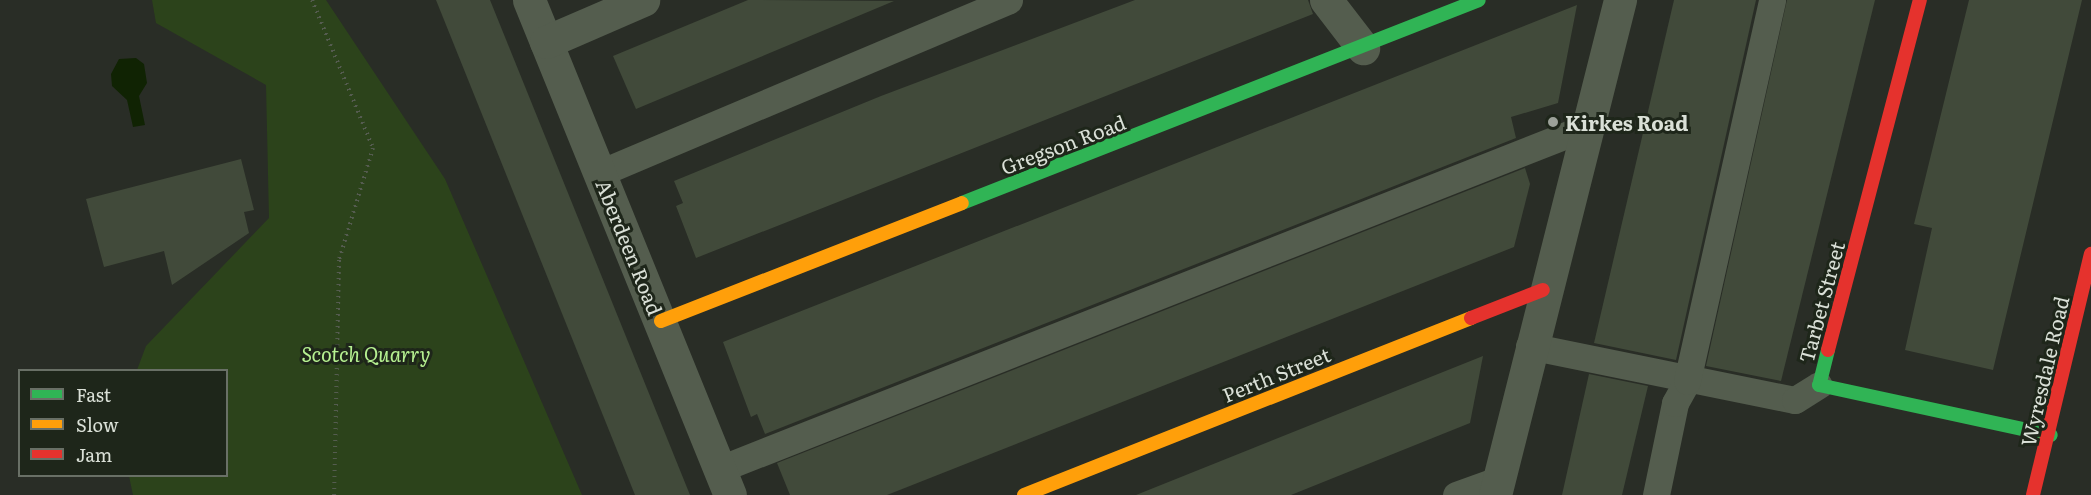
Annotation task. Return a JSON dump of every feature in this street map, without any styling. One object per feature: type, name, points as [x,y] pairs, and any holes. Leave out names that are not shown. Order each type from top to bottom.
[{"type":"street","name":"Aberdeen Road","points":[[529,0],[725,482]]},
{"type":"street","points":[[546,42],[643,0]]},
{"type":"street","points":[[1326,0],[1363,48]]},
{"type":"street","name":"Gregson Road","points":[[661,321],[1363,48],[1479,0]]},
{"type":"street","points":[[1496,487],[1543,290],[1589,126],[1620,0]]},
{"type":"street","name":"Tarbet Street","points":[[1920,0],[1820,385],[2051,435]]},
{"type":"street","name":"Wyresdale Road","points":[[2033,495],[2051,435],[2091,254]]},
{"type":"street","name":"Perth Street","points":[[1023,495],[1543,290]]},
{"type":"lane","points":[[600,172],[1009,0]]},
{"type":"lane","points":[[1656,495],[1675,403],[1687,381],[1772,0]]},
{"type":"lane","points":[[725,482],[1589,126]]},
{"type":"lane","points":[[1530,346],[1687,381],[1795,400],[1820,385]]},
{"type":"lane","points":[[1456,495],[1496,487]]},
{"type":"path","points":[[312,0],[373,148],[339,260],[333,495]]},
{"type":"green space","name":"Scotch Quarry","points":[[152,0],[326,0],[445,179],[582,495],[133,495],[129,477],[228,477],[228,369],[137,369],[146,346],[269,218],[266,85],[156,23]]},
{"type":"shaded area","points":[[136,58],[144,64],[147,83],[139,96],[145,125],[133,127],[127,100],[112,86],[111,74],[119,59]]},
{"type":"building","points":[[436,0],[490,0],[690,495],[635,495]]},
{"type":"building","points":[[748,0],[894,1],[636,109],[613,56]]},
{"type":"building","points":[[1135,0],[1308,0],[1313,14],[696,258],[676,206],[683,203],[674,181],[881,96]]},
{"type":"building","points":[[1674,0],[1756,0],[1676,360],[1594,343]]},
{"type":"building","points":[[1787,0],[1875,0],[1781,381],[1706,366]]},
{"type":"building","points":[[1969,0],[2082,0],[1993,370],[1905,350],[1932,228],[1914,224]]},
{"type":"building","points":[[1577,5],[1558,103],[1511,117],[1516,138],[765,434],[757,414],[751,417],[723,342]]},
{"type":"building","points":[[241,159],[254,210],[244,212],[249,233],[172,285],[164,251],[104,267],[86,199]]},
{"type":"building","points":[[1525,168],[1530,184],[1514,247],[887,495],[790,495],[777,463]]},
{"type":"building","points":[[1483,356],[1470,423],[1291,495],[1136,495]]},
{"type":"building","points":[[1589,374],[1648,386],[1622,495],[1562,495]]},
{"type":"traffic: fast","points":[[962,203],[1479,0]]},
{"type":"traffic: fast","points":[[1828,350],[1819,385],[2051,435]]},
{"type":"traffic: slow","points":[[661,321],[962,203]]},
{"type":"traffic: slow","points":[[1024,495],[1471,318]]},
{"type":"traffic: jam","points":[[1828,350],[1920,0]]},
{"type":"traffic: jam","points":[[2033,495],[2091,254]]},
{"type":"traffic: jam","points":[[1471,318],[1543,290]]},
{"type":"place","name":"Kirkes Road","points":[[1553,122]]}]
